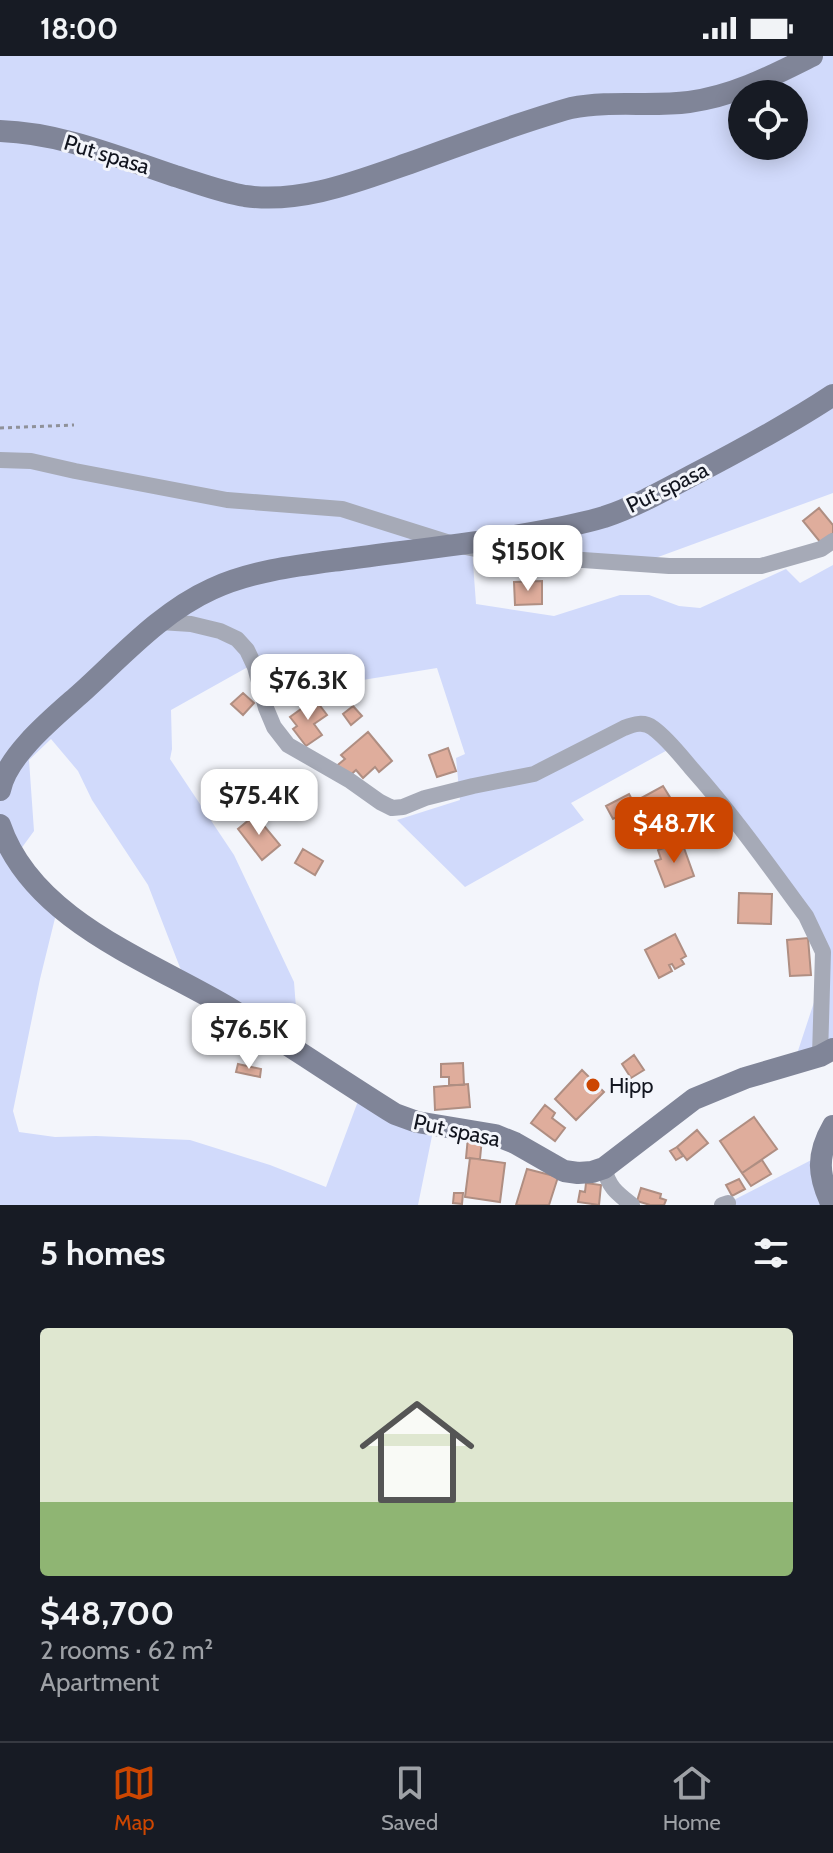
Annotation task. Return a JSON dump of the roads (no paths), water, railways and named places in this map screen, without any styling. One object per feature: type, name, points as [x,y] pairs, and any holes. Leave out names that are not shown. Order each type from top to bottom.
[{"type":"street","name":"Put spasa","points":[[0,131],[38,134],[65,141],[245,196],[290,196],[342,185],[571,108],[594,104],[688,102],[726,94],[764,80],[812,56]]},
{"type":"street","name":"Put spasa","points":[[0,790],[12,764],[54,717],[160,622],[213,588],[281,568],[557,529],[606,516],[652,497],[726,458],[833,395]]},
{"type":"street","points":[[0,460],[31,461],[227,500],[342,509],[456,545],[540,557],[669,566],[761,566],[821,549],[833,541]]},
{"type":"street","points":[[160,622],[191,624],[237,639],[247,650],[255,667],[274,727],[288,745],[392,808],[473,786],[534,774],[636,724],[654,728],[713,792],[816,935],[823,952],[826,1053],[745,1078],[694,1099],[604,1168],[608,1181],[632,1205]]},
{"type":"street","name":"Put spasa","points":[[0,825],[5,840],[25,871],[58,906],[95,933],[224,1006],[395,1114],[417,1122],[495,1135],[564,1171],[592,1172],[604,1168]]},
{"type":"street","points":[[832,1205],[824,1188],[821,1155],[833,1126]]},
{"type":"place","name":"Hipp","points":[[593,1085]]}]
